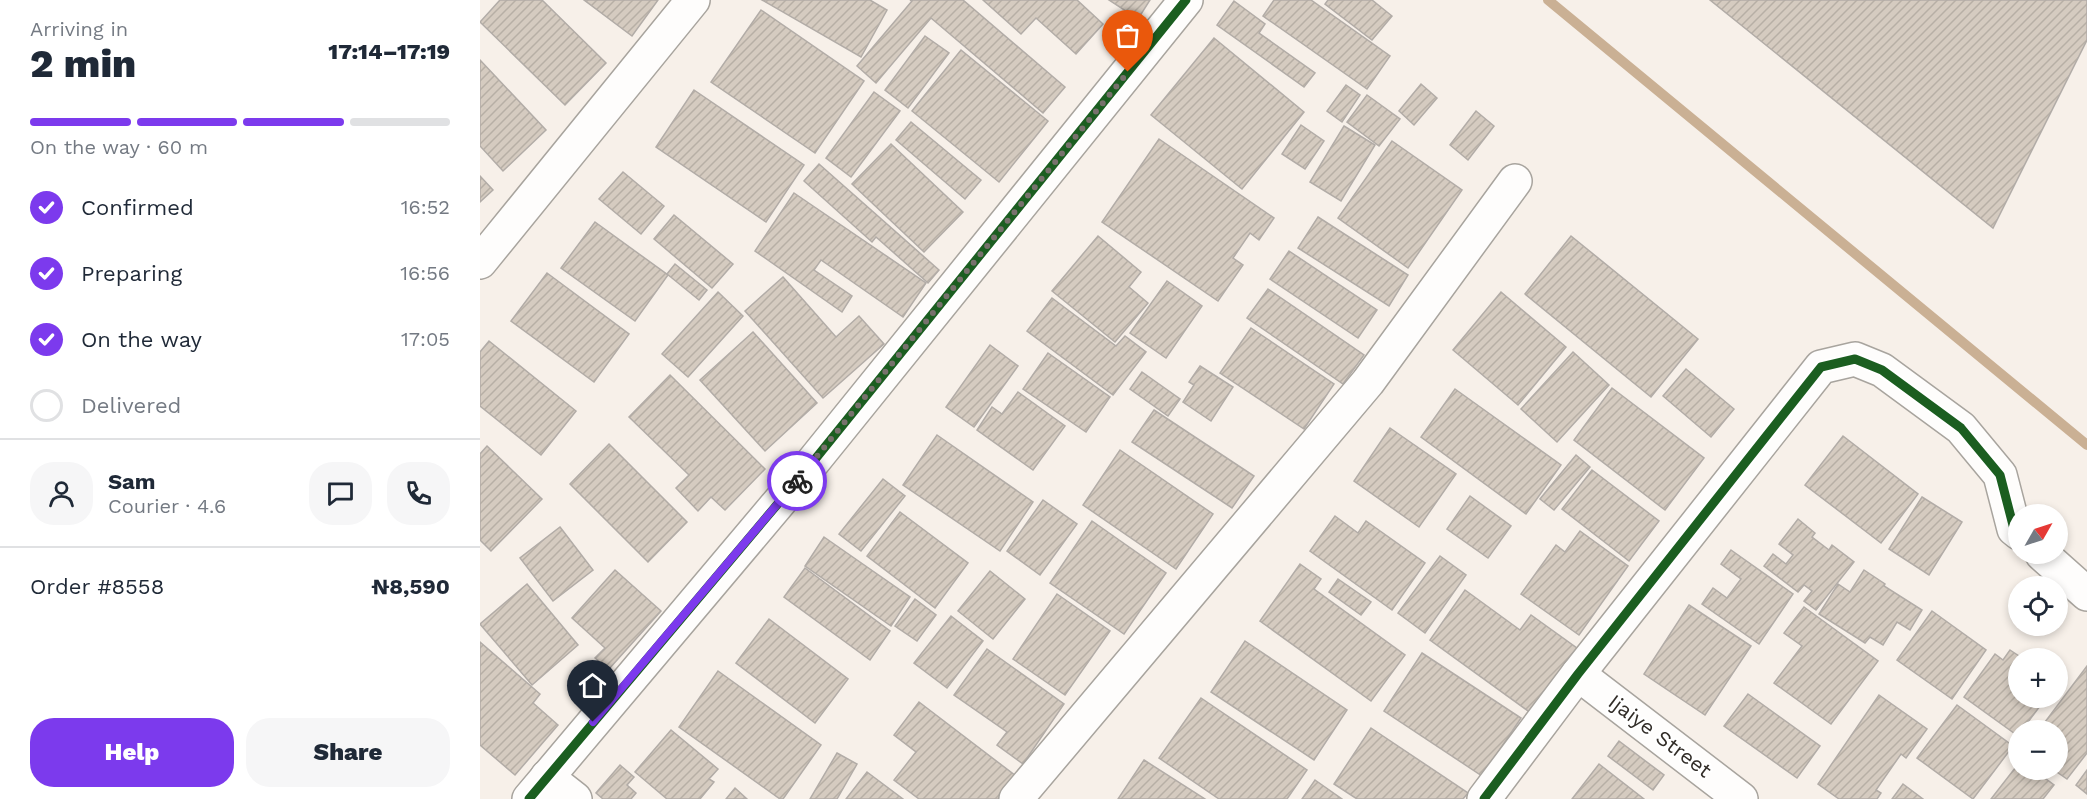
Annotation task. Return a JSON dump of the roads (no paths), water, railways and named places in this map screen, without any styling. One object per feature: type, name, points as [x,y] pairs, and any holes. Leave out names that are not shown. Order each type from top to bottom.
[{"type":"street","points":[[480,262],[693,0]]},
{"type":"street","points":[[575,799],[538,788],[808,468],[1186,0]]},
{"type":"street","points":[[1016,799],[1368,382],[1515,181]]},
{"type":"street","points":[[1484,799],[1578,674],[1821,367],[1855,359],[1882,370],[1961,428],[2000,475],[2008,506]]},
{"type":"street","points":[[2053,564],[2087,594]]},
{"type":"street","name":"Ijaiye Street","points":[[1578,674],[1741,799]]},
{"type":"waterway","points":[[1548,0],[2087,445]]}]
